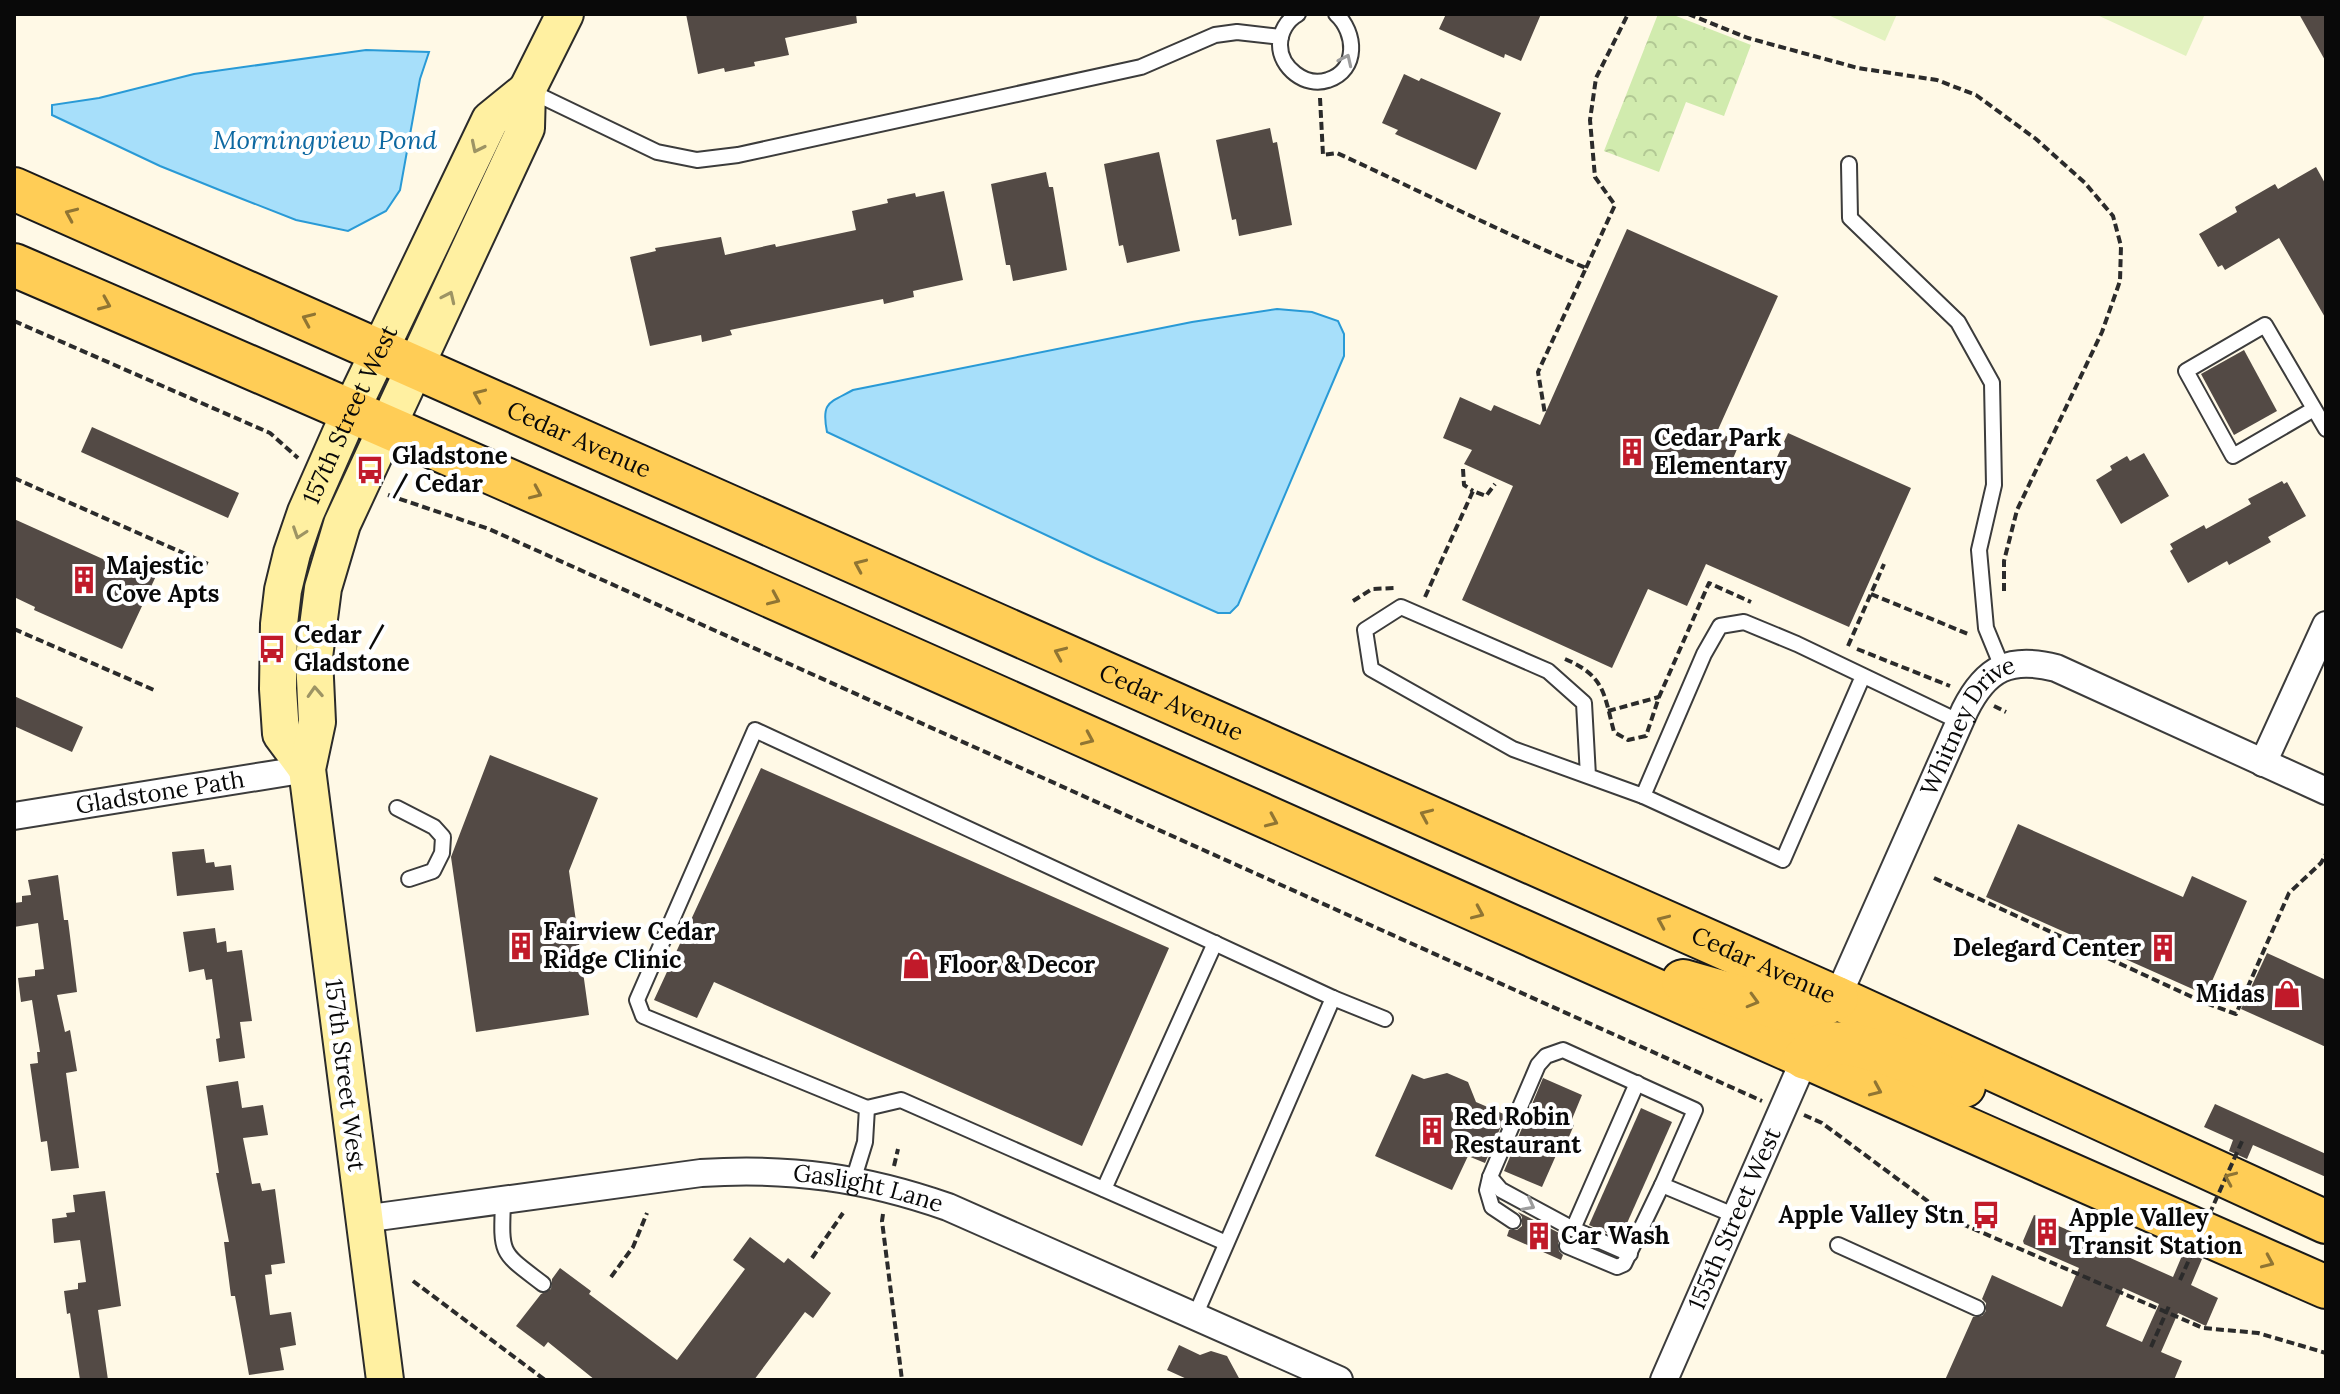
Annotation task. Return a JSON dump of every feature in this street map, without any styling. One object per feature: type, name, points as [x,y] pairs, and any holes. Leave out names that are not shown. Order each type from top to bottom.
[{"type":"main road","name":"Cedar Avenue","points":[[14,189],[1837,998],[2326,1222]]},
{"type":"main road","points":[[14,265],[351,410],[2326,1287]]},
{"type":"main road","points":[[1544,942],[1796,1013],[1812,1010],[1837,998]]},
{"type":"main road","points":[[1805,1058],[1821,1044],[1844,1042],[1948,1078],[2097,1148],[2151,1142]]},
{"type":"street","name":"157th Street West","points":[[385,1380],[307,769],[317,722],[314,657],[323,588],[342,524],[388,427],[398,359],[490,120],[527,90],[565,14]]},
{"type":"street","name":"157th Street West","points":[[307,769],[281,734],[278,689],[283,590],[292,553],[351,410],[398,359]]},
{"type":"street","points":[[2263,763],[2326,625]]},
{"type":"street","name":"Whitney Drive","points":[[1837,998],[1973,695],[1984,680],[2002,667],[2035,663],[2056,668],[2326,791]]},
{"type":"street","name":"Gladstone Path","points":[[14,816],[307,769]]},
{"type":"street","name":"155th Street West","points":[[1664,1380],[1805,1058]]},
{"type":"street","name":"Gaslight Lane","points":[[363,1219],[729,1171],[814,1174],[890,1187],[970,1216],[1339,1380]]},
{"type":"lane","points":[[1298,14],[1292,17],[1281,37],[1281,55],[1288,68],[1300,78],[1319,82],[1332,79],[1351,54],[1350,32],[1336,14]]},
{"type":"lane","points":[[527,90],[657,152],[697,160],[738,155],[1141,67],[1215,35],[1237,32],[1281,37]]},
{"type":"lane","points":[[1849,164],[1850,218],[1958,322],[1992,383],[1994,485],[1979,550],[1986,628],[2002,667]]},
{"type":"lane","points":[[2314,409],[2233,456],[2186,371],[2265,325],[2326,429]]},
{"type":"lane","points":[[1588,776],[1584,703],[1548,671],[1401,607],[1365,630],[1371,669],[1513,749],[1643,796],[1783,860],[1863,676]]},
{"type":"lane","points":[[1643,796],[1704,654],[1720,626],[1744,622],[1960,722]]},
{"type":"lane","points":[[1226,1243],[901,1100],[867,1108],[643,1016],[637,1000],[755,730],[1333,998],[1385,1019]]},
{"type":"lane","points":[[397,808],[434,827],[443,837],[442,853],[433,871],[409,879]]},
{"type":"lane","points":[[1104,1189],[1215,943]]},
{"type":"lane","points":[[1195,1316],[1333,998]]},
{"type":"lane","points":[[1513,1221],[1492,1207],[1487,1190],[1538,1065],[1546,1056],[1563,1050],[1695,1110],[1624,1264],[1617,1267],[1567,1246]]},
{"type":"lane","points":[[1573,1229],[1637,1083]]},
{"type":"lane","points":[[853,1181],[865,1142],[867,1108]]},
{"type":"lane","points":[[1490,1177],[1501,1190],[1573,1229],[1630,1254]]},
{"type":"lane","points":[[1662,1185],[1736,1216]]},
{"type":"lane","points":[[503,1201],[503,1249],[510,1259],[543,1284]]},
{"type":"lane","points":[[1838,1245],[1977,1308]]},
{"type":"path","points":[[1545,414],[1538,372],[1615,205],[1595,177],[1590,120],[1596,78],[1628,14]]},
{"type":"path","points":[[1688,14],[1748,38],[1858,68],[1937,80],[1976,95],[2036,139],[2085,183],[2113,216],[2121,246],[2120,281],[2102,332],[2017,510],[2004,561],[2004,606]]},
{"type":"path","points":[[1319,82],[1323,155],[1337,153],[1586,268]]},
{"type":"path","points":[[14,321],[270,433],[300,459],[325,468]]},
{"type":"path","points":[[1463,469],[1464,485],[1473,491],[1486,496],[1495,484]]},
{"type":"path","points":[[14,478],[208,564]]},
{"type":"path","points":[[360,484],[398,500],[489,529],[1722,1081],[1746,1092],[1751,1098],[1784,1107],[1822,1123],[1953,1220],[2203,1328],[2258,1333],[2326,1353]]},
{"type":"path","points":[[1424,599],[1473,491]]},
{"type":"path","points":[[1848,646],[1884,564]]},
{"type":"path","points":[[1871,594],[1968,634]]},
{"type":"path","points":[[14,629],[154,690]]},
{"type":"path","points":[[1608,711],[1659,697]]},
{"type":"path","points":[[1934,878],[2203,1002],[2236,1014],[2289,893],[2321,863],[2326,854]]},
{"type":"path","points":[[2180,1280],[2243,1139]]},
{"type":"path","points":[[898,1149],[882,1221],[902,1380]]},
{"type":"path","points":[[611,1277],[633,1247],[647,1213]]},
{"type":"path","points":[[812,1258],[843,1213]]},
{"type":"path","points":[[413,1281],[545,1380]]},
{"type":"path","points":[[2151,1347],[2169,1306]]},
{"type":"green space","points":[[1658,14],[1671,14],[1751,45],[1724,116],[1686,102],[1659,172],[1604,151]]},
{"type":"green space","points":[[1826,14],[1897,14],[1885,41]]},
{"type":"green space","points":[[2095,14],[2205,14],[2186,56]]},
{"type":"water","name":"Morningview Pond","points":[[366,50],[429,52],[420,79],[400,190],[386,211],[348,231],[296,220],[222,191],[160,166],[52,115],[52,105],[99,98],[194,74]]},
{"type":"water","points":[[1277,309],[1312,312],[1338,321],[1344,334],[1344,356],[1238,605],[1230,613],[1218,613],[1097,559],[827,432],[826,409],[853,390],[1192,322]]},
{"type":"building","points":[[686,14],[856,14],[857,23],[785,38],[789,55],[754,62],[755,66],[698,74]]},
{"type":"building","points":[[1446,14],[1541,14],[1521,61],[1505,54],[1504,58],[1439,29]]},
{"type":"building","points":[[2299,14],[2326,14],[2326,62]]},
{"type":"building","points":[[1404,74],[1419,81],[1421,78],[1501,113],[1476,170],[1395,134],[1398,130],[1382,123]]},
{"type":"building","points":[[1270,128],[1273,143],[1277,142],[1292,225],[1239,236],[1236,219],[1232,220],[1216,140]]},
{"type":"building","points":[[1159,152],[1180,251],[1127,263],[1123,245],[1119,246],[1104,164]]},
{"type":"building","points":[[2316,167],[2326,185],[2326,319],[2279,238],[2225,270],[2222,265],[2218,267],[2199,234],[2237,212],[2235,207],[2275,184],[2278,189]]},
{"type":"building","points":[[1046,172],[1049,187],[1053,187],[1067,270],[1013,281],[1010,265],[1006,265],[991,184]]},
{"type":"building","points":[[944,191],[963,280],[913,291],[914,297],[884,304],[883,299],[730,330],[732,335],[702,342],[701,335],[650,346],[630,257],[656,251],[655,248],[721,237],[725,255],[775,244],[776,247],[856,230],[852,211],[888,203],[887,199]]},
{"type":"building","name":"Cedar Park Elementary","points":[[1627,229],[1778,296],[1717,432],[1740,442],[1732,461],[1768,477],[1788,433],[1911,488],[1849,627],[1706,564],[1687,606],[1648,589],[1612,668],[1462,600],[1513,486],[1464,464],[1472,450],[1443,438],[1460,397],[1491,411],[1494,405],[1540,425]]},
{"type":"building","points":[[2244,350],[2277,411],[2234,435],[2201,374]]},
{"type":"building","points":[[92,427],[239,493],[228,518],[81,452]]},
{"type":"building","points":[[2144,453],[2169,496],[2121,524],[2096,480],[2112,470],[2110,466],[2127,456],[2130,461]]},
{"type":"building","points":[[2282,481],[2284,484],[2287,482],[2306,516],[2268,537],[2271,542],[2229,565],[2227,561],[2188,583],[2170,551],[2173,549],[2170,544],[2204,525],[2206,529],[2251,504],[2248,499]]},
{"type":"building","name":"Majestic Cove Apts","points":[[14,519],[114,564],[117,558],[156,576],[122,649],[34,610],[35,607],[14,597]]},
{"type":"building","points":[[14,696],[83,727],[72,752],[14,726]]},
{"type":"building","name":"Fairview Cedar Ridge Clinic","points":[[490,755],[598,798],[569,871],[589,1015],[476,1032],[451,857]]},
{"type":"building","name":"Floor & Decor","points":[[761,768],[1169,948],[1082,1146],[714,982],[697,1018],[654,1000]]},
{"type":"building","name":"Delegard Center","points":[[2018,824],[2183,897],[2192,876],[2247,901],[2206,995],[1986,897]]},
{"type":"building","points":[[204,849],[206,863],[214,862],[215,867],[231,865],[234,890],[177,896],[172,852]]},
{"type":"building","points":[[58,875],[64,920],[68,920],[77,992],[57,995],[65,1032],[70,1030],[77,1071],[66,1073],[79,1168],[51,1171],[47,1141],[41,1142],[30,1064],[38,1063],[37,1052],[40,1052],[32,1000],[21,1002],[18,978],[35,976],[35,970],[44,969],[38,923],[14,927],[14,903],[22,902],[22,896],[31,895],[28,880]]},
{"type":"building","points":[[215,928],[217,943],[226,941],[227,952],[242,950],[252,1021],[240,1022],[245,1058],[219,1062],[216,1039],[220,1038],[212,979],[206,980],[204,969],[189,972],[183,932]]},
{"type":"building","name":"Midas","points":[[2267,953],[2326,980],[2326,1047],[2241,1009]]},
{"type":"building","name":"Red Robin Restaurant","points":[[1447,1073],[1468,1082],[1476,1102],[1506,1115],[1485,1163],[1468,1156],[1452,1190],[1375,1156],[1412,1074],[1424,1079]]},
{"type":"building","points":[[1543,1078],[1582,1095],[1565,1146],[1561,1144],[1542,1187],[1504,1171]]},
{"type":"building","points":[[238,1081],[242,1108],[263,1105],[268,1135],[243,1138],[252,1184],[260,1183],[262,1191],[275,1189],[285,1263],[271,1265],[272,1274],[265,1275],[270,1315],[291,1312],[296,1345],[280,1348],[284,1370],[249,1375],[235,1296],[231,1296],[224,1242],[229,1242],[216,1173],[219,1173],[206,1086]]},
{"type":"building","points":[[2215,1104],[2326,1154],[2326,1177],[2253,1145],[2247,1159],[2229,1151],[2233,1140],[2204,1127]]},
{"type":"building","points":[[1641,1108],[1672,1122],[1620,1239],[1589,1225]]},
{"type":"building","points":[[105,1191],[121,1306],[98,1310],[108,1380],[80,1380],[64,1291],[78,1289],[78,1283],[86,1282],[80,1240],[54,1243],[52,1219],[67,1217],[66,1213],[75,1212],[73,1195]]},
{"type":"building","name":"Car Wash","points":[[1518,1212],[1565,1236],[1558,1243],[1563,1255],[1561,1260],[1507,1236],[1509,1230],[1522,1226],[1522,1217]]},
{"type":"building","name":"Apple Valley Transit Station","points":[[2034,1215],[2173,1277],[2184,1251],[2202,1259],[2191,1285],[2218,1298],[2206,1326],[2178,1313],[2161,1352],[2182,1361],[2174,1380],[1945,1380],[1973,1317],[1982,1316],[1986,1311],[1986,1303],[1982,1299],[1992,1275],[2062,1307],[2079,1268],[2023,1241]],"holes":[[[2123,1288],[2159,1304],[2142,1342],[2106,1326]]]},
{"type":"building","points":[[750,1237],[784,1263],[788,1258],[831,1293],[813,1318],[805,1312],[754,1380],[595,1380],[548,1342],[544,1347],[516,1326],[541,1294],[551,1289],[552,1279],[560,1268],[591,1291],[589,1294],[677,1360],[745,1269],[733,1260]]},
{"type":"building","points":[[1179,1345],[1200,1355],[1211,1351],[1227,1356],[1240,1380],[1189,1380],[1167,1370]]},
{"type":"place","name":"Cedar Park Elementary","points":[[1632,452]]},
{"type":"place","name":"Gladstone / Cedar","points":[[370,470]]},
{"type":"place","name":"Majestic Cove Apts","points":[[84,580]]},
{"type":"place","name":"Cedar / Gladstone","points":[[272,649]]},
{"type":"place","name":"Fairview Cedar Ridge Clinic","points":[[521,946]]},
{"type":"place","name":"Delegard Center","points":[[2163,948]]},
{"type":"place","name":"Floor & Decor","points":[[916,965]]},
{"type":"place","name":"Midas","points":[[2287,994]]},
{"type":"place","name":"Red Robin Restaurant","points":[[1432,1131]]},
{"type":"place","name":"Apple Valley Stn","points":[[1986,1215]]},
{"type":"place","name":"Apple Valley Transit Station","points":[[2047,1232]]},
{"type":"place","name":"Car Wash","points":[[1539,1236]]}]
